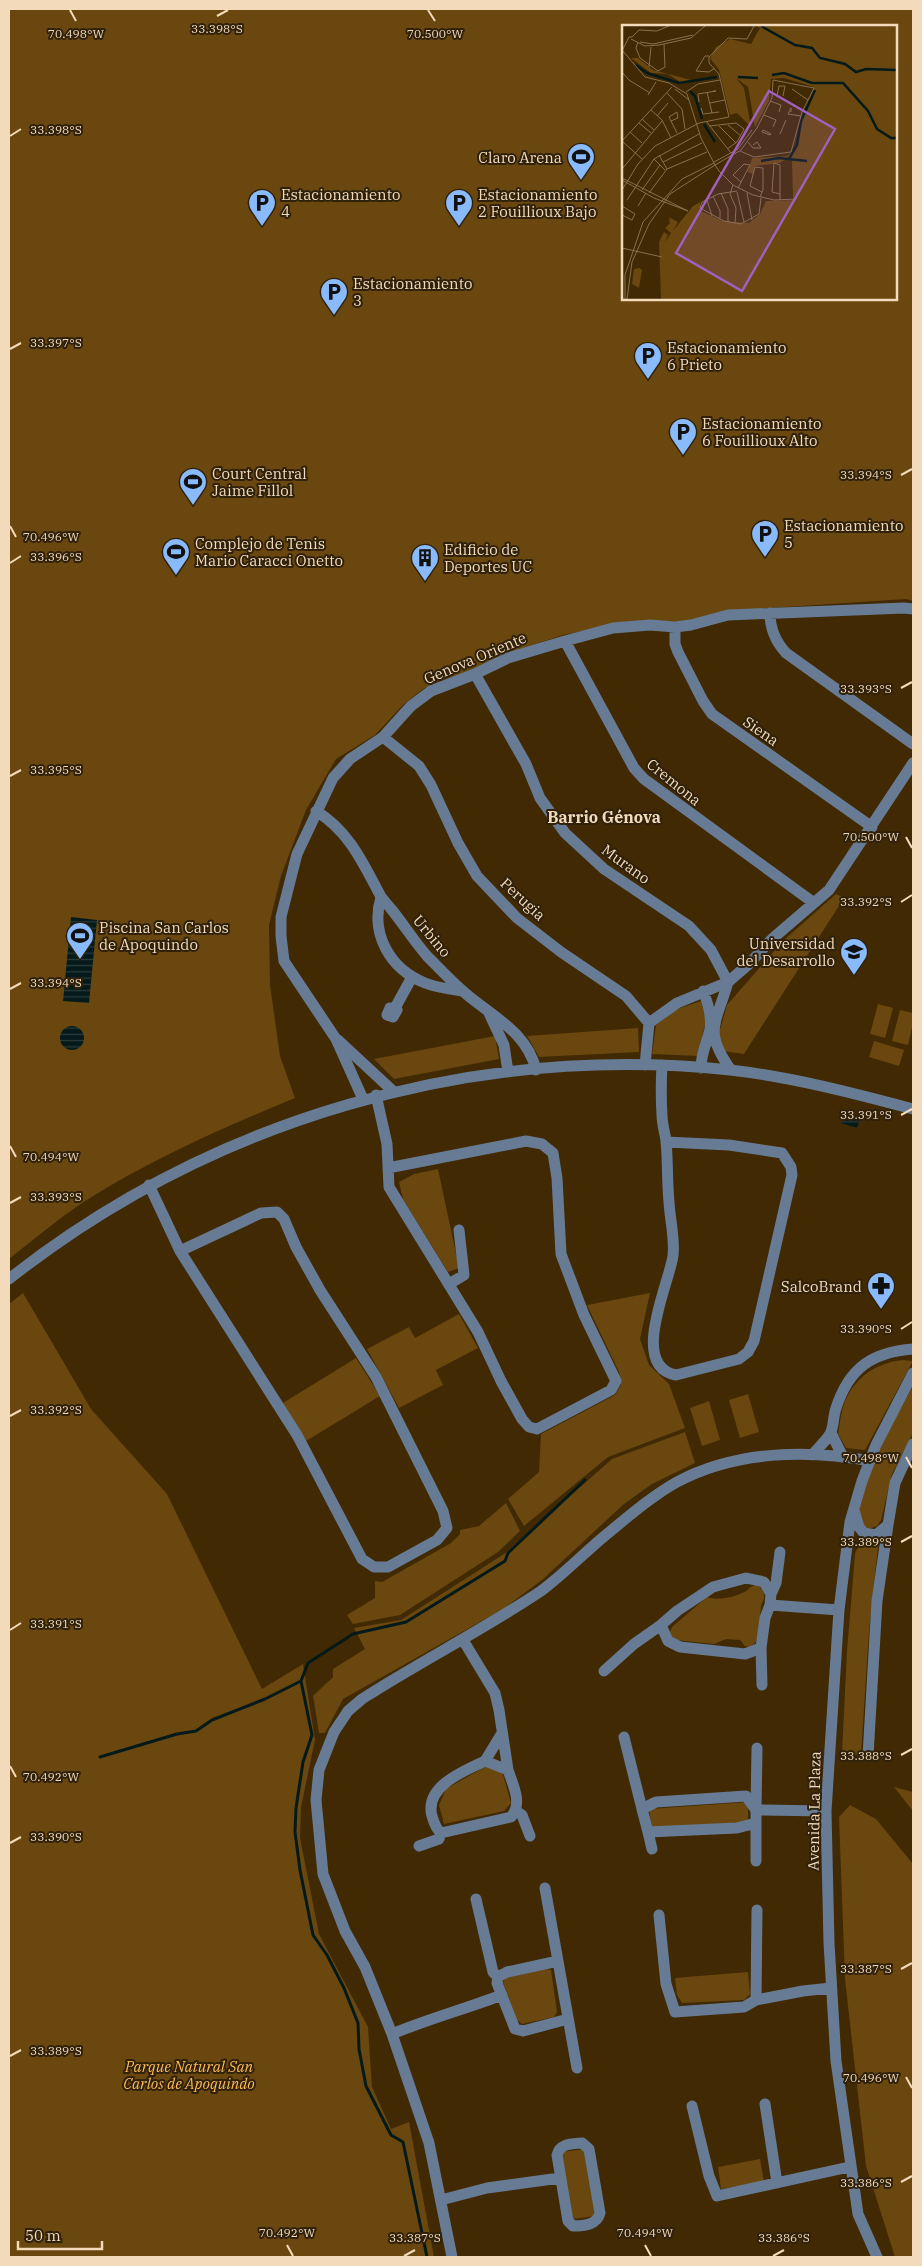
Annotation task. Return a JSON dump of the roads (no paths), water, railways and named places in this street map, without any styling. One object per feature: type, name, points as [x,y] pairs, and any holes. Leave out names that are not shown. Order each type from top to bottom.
[{"type":"street","name":"Genova Oriente","points":[[363,1099],[336,1039],[290,972],[282,950],[281,917],[297,854],[333,778],[346,763],[383,736],[411,706],[439,687],[475,674],[508,658],[565,641],[613,628],[650,625],[674,627],[691,625],[728,614],[913,609]]},
{"type":"street","points":[[770,613],[773,635],[786,652],[913,744]]},
{"type":"street","name":"Siena","points":[[674,627],[675,644],[678,652],[703,701],[712,714],[872,827]]},
{"type":"street","name":"Cremona","points":[[565,641],[634,768],[644,780],[814,903]]},
{"type":"street","name":"Murano","points":[[475,674],[526,764],[540,798],[561,828],[604,869],[689,926],[711,950],[728,982]]},
{"type":"street","name":"Perugia","points":[[383,736],[419,766],[432,785],[458,843],[477,876],[517,918],[561,952],[626,996],[649,1022]]},
{"type":"street","points":[[645,1065],[649,1022],[677,1003],[728,982],[750,963],[772,939],[814,903],[838,879],[913,763]]},
{"type":"street","name":"Urbino","points":[[316,811],[333,823],[345,835],[359,855],[381,897],[421,949],[463,991],[518,1034],[532,1054],[536,1070]]},
{"type":"street","name":"Urbino","points":[[381,897],[378,908],[381,938],[392,960],[412,977],[427,984],[463,991]]},
{"type":"street","points":[[395,1008],[412,977]]},
{"type":"street","points":[[728,982],[717,1012],[714,1036],[718,1053],[731,1070]]},
{"type":"street","points":[[701,1068],[702,1052],[710,1030],[710,1017],[703,991]]},
{"type":"street","name":"Urbino","points":[[488,1012],[504,1045],[508,1072]]},
{"type":"street","name":"Genova Oriente","points":[[336,1039],[394,1092]]},
{"type":"street","points":[[9,1279],[74,1231],[149,1185],[246,1139],[292,1121],[376,1095],[466,1077],[536,1070],[662,1065],[731,1070],[793,1080],[913,1109]]},
{"type":"street","points":[[662,1065],[662,1116],[666,1142],[674,1245],[669,1274],[656,1316],[653,1345],[654,1357],[659,1367],[667,1373],[676,1375],[740,1359],[748,1352],[754,1341],[792,1175],[791,1167],[782,1153],[729,1145],[666,1142]]},
{"type":"street","points":[[376,1095],[387,1144],[388,1168],[389,1187],[478,1332],[501,1382],[529,1427],[537,1429],[549,1424],[611,1390],[616,1381],[584,1315],[561,1254],[557,1178],[552,1153],[542,1144],[526,1141],[388,1168]]},
{"type":"street","points":[[149,1185],[180,1251],[297,1435],[362,1559],[374,1567],[388,1567],[437,1540],[447,1528],[444,1511],[376,1377],[320,1290],[296,1248],[284,1219],[277,1212],[261,1213],[180,1251]]},
{"type":"street","points":[[449,1284],[464,1275],[459,1230]]},
{"type":"street","points":[[812,1455],[831,1433],[839,1397],[853,1373],[869,1361],[884,1354],[913,1349]]},
{"type":"street","name":"Avenida La Plaza","points":[[877,2257],[858,2214],[849,2167],[836,2061],[831,1988],[826,1811],[839,1610],[854,1508],[876,1445],[913,1373]]},
{"type":"street","points":[[831,1433],[843,1457]]},
{"type":"street","points":[[868,1756],[877,1601],[896,1483],[913,1444]]},
{"type":"street","points":[[452,2257],[429,2143],[392,2034],[323,1874],[316,1800],[319,1770],[331,1738],[348,1711],[387,1683],[507,1614],[544,1589],[607,1534],[653,1498],[676,1483],[701,1471],[732,1461],[790,1455],[812,1455],[870,1461]]},
{"type":"street","points":[[854,1508],[861,1531],[872,1535]]},
{"type":"street","points":[[847,1551],[856,1542],[888,1525]]},
{"type":"street","points":[[762,1685],[762,1648],[765,1618],[776,1583],[780,1552]]},
{"type":"street","points":[[604,1671],[634,1644],[713,1587],[746,1578],[764,1582],[771,1600]]},
{"type":"street","points":[[771,1600],[839,1610]]},
{"type":"street","points":[[661,1625],[668,1641],[680,1647],[745,1654],[762,1648]]},
{"type":"street","points":[[441,1833],[511,1817],[516,1811],[517,1803],[508,1770],[495,1693],[463,1640]]},
{"type":"street","points":[[441,1833],[437,1829],[431,1814],[434,1795],[448,1781],[485,1761],[502,1733]]},
{"type":"street","points":[[624,1737],[652,1849]]},
{"type":"street","points":[[756,1861],[757,1748]]},
{"type":"street","points":[[485,1761],[508,1770]]},
{"type":"street","points":[[642,1809],[656,1802],[746,1796],[756,1810]]},
{"type":"street","points":[[756,1810],[826,1811]]},
{"type":"street","points":[[516,1811],[522,1815],[530,1836]]},
{"type":"street","points":[[648,1832],[737,1828],[756,1823]]},
{"type":"street","points":[[420,1846],[439,1838],[441,1833]]},
{"type":"street","points":[[545,1888],[577,2068]]},
{"type":"street","points":[[476,1899],[493,1972],[498,1977]]},
{"type":"street","points":[[756,2000],[757,1910]]},
{"type":"street","points":[[660,1915],[666,1984],[675,2012],[744,2006],[756,2000],[831,1988]]},
{"type":"street","points":[[498,1977],[507,1972],[558,1961]]},
{"type":"street","points":[[498,1977],[497,1983],[515,2029],[523,2031],[568,2019]]},
{"type":"street","points":[[392,2034],[424,2020],[452,2014],[502,1995]]},
{"type":"street","points":[[765,2104],[777,2183]]},
{"type":"street","points":[[692,2106],[709,2176],[717,2196],[849,2167]]},
{"type":"street","points":[[582,2143],[587,2145],[600,2213],[596,2222],[576,2226],[569,2223],[560,2178],[556,2155],[559,2149],[563,2146],[582,2143]]},
{"type":"street","points":[[441,2200],[487,2188],[560,2178]]},
{"type":"water","name":"Piscina San Carlos de Apoquindo","points":[[71,917],[97,920],[89,1003],[63,1001]]},
{"type":"water","points":[[72,1026],[81,1029],[84,1038],[81,1047],[72,1050],[63,1047],[60,1038],[63,1029]]},
{"type":"water","points":[[843,1114],[860,1118],[857,1128],[841,1123]]},
{"type":"waterway","points":[[427,2257],[403,2142],[391,2135],[366,2086],[359,2049],[358,2023],[344,1988],[327,1955],[313,1935],[300,1870],[295,1832],[296,1808],[303,1762],[312,1735],[301,1681],[308,1663],[353,1634],[406,1622],[505,1561],[508,1553],[585,1480]]},
{"type":"waterway","points":[[100,1757],[177,1734],[196,1731],[212,1720],[265,1699],[301,1681]]},
{"type":"place","name":"Claro Arena","points":[[581,181]]},
{"type":"place","name":"Estacionamiento 4","points":[[262,227]]},
{"type":"place","name":"Estacionamiento 2 Fouillioux Bajo","points":[[459,227]]},
{"type":"place","name":"Estacionamiento 3","points":[[334,316]]},
{"type":"place","name":"Estacionamiento 6 Prieto","points":[[648,380]]},
{"type":"place","name":"Estacionamiento 6 Fouillioux Alto","points":[[683,456]]},
{"type":"place","name":"Court Central Jaime Fillol","points":[[193,506]]},
{"type":"place","name":"Estacionamiento 5","points":[[765,558]]},
{"type":"place","name":"Complejo de Tenis Mario Caracci Onetto","points":[[176,576]]},
{"type":"place","name":"Edificio de Deportes UC","points":[[425,582]]},
{"type":"place","name":"Piscina San Carlos de Apoquindo","points":[[80,960]]},
{"type":"place","name":"Universidad del Desarrollo","points":[[854,976]]},
{"type":"place","name":"SalcoBrand","points":[[881,1310]]},
{"type":"district","name":"Barrio Génova","points":[[604,817]]},
{"type":"park label","name":"Parque Natural San Carlos de Apoquindo","points":[[189,2074]]}]
